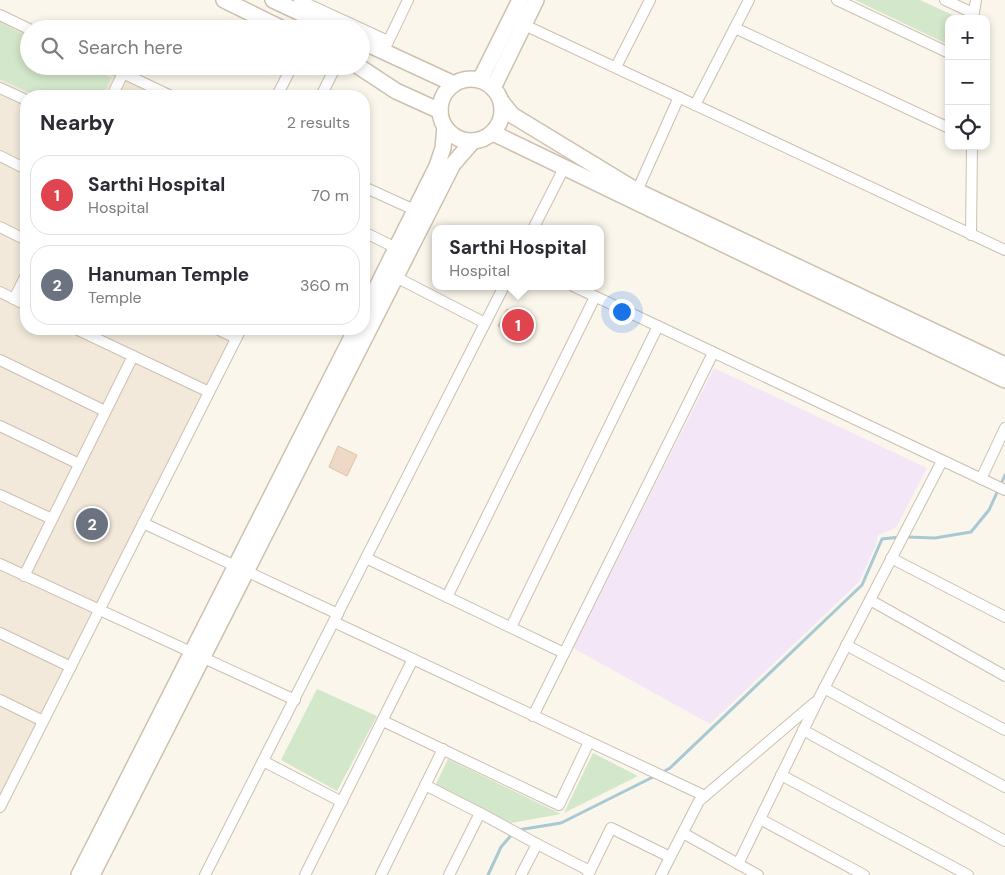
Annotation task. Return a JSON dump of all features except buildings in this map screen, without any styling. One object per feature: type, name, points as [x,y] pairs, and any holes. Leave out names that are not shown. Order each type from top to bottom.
[{"type":"street","points":[[224,0],[265,20]]},
{"type":"street","points":[[273,0],[316,20]]},
{"type":"street","points":[[299,0],[337,20]]},
{"type":"street","points":[[386,46],[408,0]]},
{"type":"street","points":[[493,88],[517,22],[520,0]]},
{"type":"street","points":[[502,101],[503,112],[499,124],[493,132],[483,139],[473,141],[462,140],[452,135],[445,127],[440,111],[443,96],[454,84],[465,79],[481,78],[517,22],[536,0]]},
{"type":"street","points":[[616,67],[650,0]]},
{"type":"street","points":[[695,104],[749,0]]},
{"type":"street","points":[[837,0],[945,51]]},
{"type":"street","points":[[945,0],[971,15]]},
{"type":"street","points":[[973,15],[976,0]]},
{"type":"street","points":[[0,15],[20,24]]},
{"type":"street","points":[[517,22],[1005,250]]},
{"type":"street","points":[[735,28],[945,126]]},
{"type":"street","points":[[370,38],[454,84]]},
{"type":"street","points":[[370,43],[386,46]]},
{"type":"street","points":[[370,74],[396,91],[440,111]]},
{"type":"street","points":[[115,90],[122,75]]},
{"type":"street","points":[[127,75],[158,90]]},
{"type":"street","points":[[280,90],[288,75]]},
{"type":"street","points":[[324,90],[332,75]]},
{"type":"street","points":[[476,79],[488,83],[512,115],[637,191],[1005,366]]},
{"type":"street","points":[[0,88],[20,97]]},
{"type":"street","points":[[637,191],[679,97]]},
{"type":"street","points":[[370,314],[421,213],[441,155],[445,127]]},
{"type":"street","points":[[493,132],[1005,380]]},
{"type":"street","points":[[370,304],[390,274],[396,248],[453,164],[473,141]]},
{"type":"street","points":[[972,150],[972,235]]},
{"type":"street","points":[[0,156],[20,166]]},
{"type":"street","points":[[535,225],[564,168]]},
{"type":"street","points":[[370,190],[421,213]]},
{"type":"street","points":[[0,227],[20,237]]},
{"type":"street","points":[[370,235],[396,248]]},
{"type":"street","points":[[390,274],[486,323]]},
{"type":"street","points":[[14,299],[20,287]]},
{"type":"street","points":[[205,875],[502,290]]},
{"type":"street","points":[[581,290],[1005,490]]},
{"type":"street","points":[[0,292],[20,302]]},
{"type":"street","points":[[446,597],[595,297]]},
{"type":"street","points":[[511,628],[658,326]]},
{"type":"street","points":[[89,335],[209,392]]},
{"type":"street","points":[[0,808],[237,335]]},
{"type":"street","points":[[242,567],[353,335]]},
{"type":"street","points":[[79,875],[197,655],[359,335]]},
{"type":"street","points":[[533,716],[714,352]]},
{"type":"street","points":[[24,576],[133,356]]},
{"type":"street","points":[[0,360],[106,411]]},
{"type":"street","points":[[0,426],[79,464]]},
{"type":"street","points":[[981,479],[1005,428]]},
{"type":"street","points":[[738,864],[824,688],[942,461]]},
{"type":"street","points":[[0,494],[52,519]]},
{"type":"street","points":[[143,523],[242,567],[413,660],[705,796]]},
{"type":"street","points":[[366,558],[564,653]]},
{"type":"street","points":[[891,558],[1005,617]]},
{"type":"street","points":[[0,564],[294,700]]},
{"type":"street","points":[[870,600],[1005,676]]},
{"type":"street","points":[[0,632],[71,667]]},
{"type":"street","points":[[846,645],[1005,730]]},
{"type":"street","points":[[92,875],[197,655]]},
{"type":"street","points":[[306,875],[413,660]]},
{"type":"street","points":[[824,688],[1005,787]]},
{"type":"street","points":[[0,700],[43,722]]},
{"type":"street","points":[[661,875],[699,801],[818,700]]},
{"type":"street","points":[[383,721],[559,804],[589,742]]},
{"type":"street","points":[[803,730],[1005,841]]},
{"type":"street","points":[[380,875],[443,750]]},
{"type":"street","points":[[263,761],[342,802]]},
{"type":"street","points":[[781,775],[968,875]]},
{"type":"street","points":[[425,785],[589,873],[611,828],[670,857]]},
{"type":"street","points":[[450,875],[480,813]]},
{"type":"street","points":[[760,819],[864,875]]},
{"type":"street","points":[[683,833],[758,875]]},
{"type":"street","points":[[521,875],[537,844]]},
{"type":"shaded area","points":[[0,18],[20,28],[20,75],[121,75],[153,90],[20,90],[20,335],[236,335],[0,805]]},
{"type":"shaded area","points":[[714,368],[927,468],[896,528],[878,535],[876,545],[859,582],[710,724],[573,648]]},
{"type":"green space","points":[[855,0],[920,0],[953,15],[945,15],[945,43]]},
{"type":"green space","points":[[0,22],[20,32],[20,75],[105,75],[111,78],[106,90],[23,90],[0,79]]},
{"type":"green space","points":[[317,689],[377,716],[337,791],[281,760]]},
{"type":"green space","points":[[593,753],[638,776],[564,813]]},
{"type":"green space","points":[[448,759],[561,814],[511,823],[435,786]]},
{"type":"waterway","points":[[906,537],[935,538],[971,532],[989,510],[1005,475]]},
{"type":"waterway","points":[[661,773],[670,768],[862,585],[882,539],[900,537]]},
{"type":"waterway","points":[[518,830],[561,823],[655,776]]},
{"type":"waterway","points":[[488,875],[501,847],[513,833]]},
{"type":"place","name":"Sarthi Hospital","points":[[518,325]]},
{"type":"place","name":"Hanuman Temple","points":[[92,524]]}]
